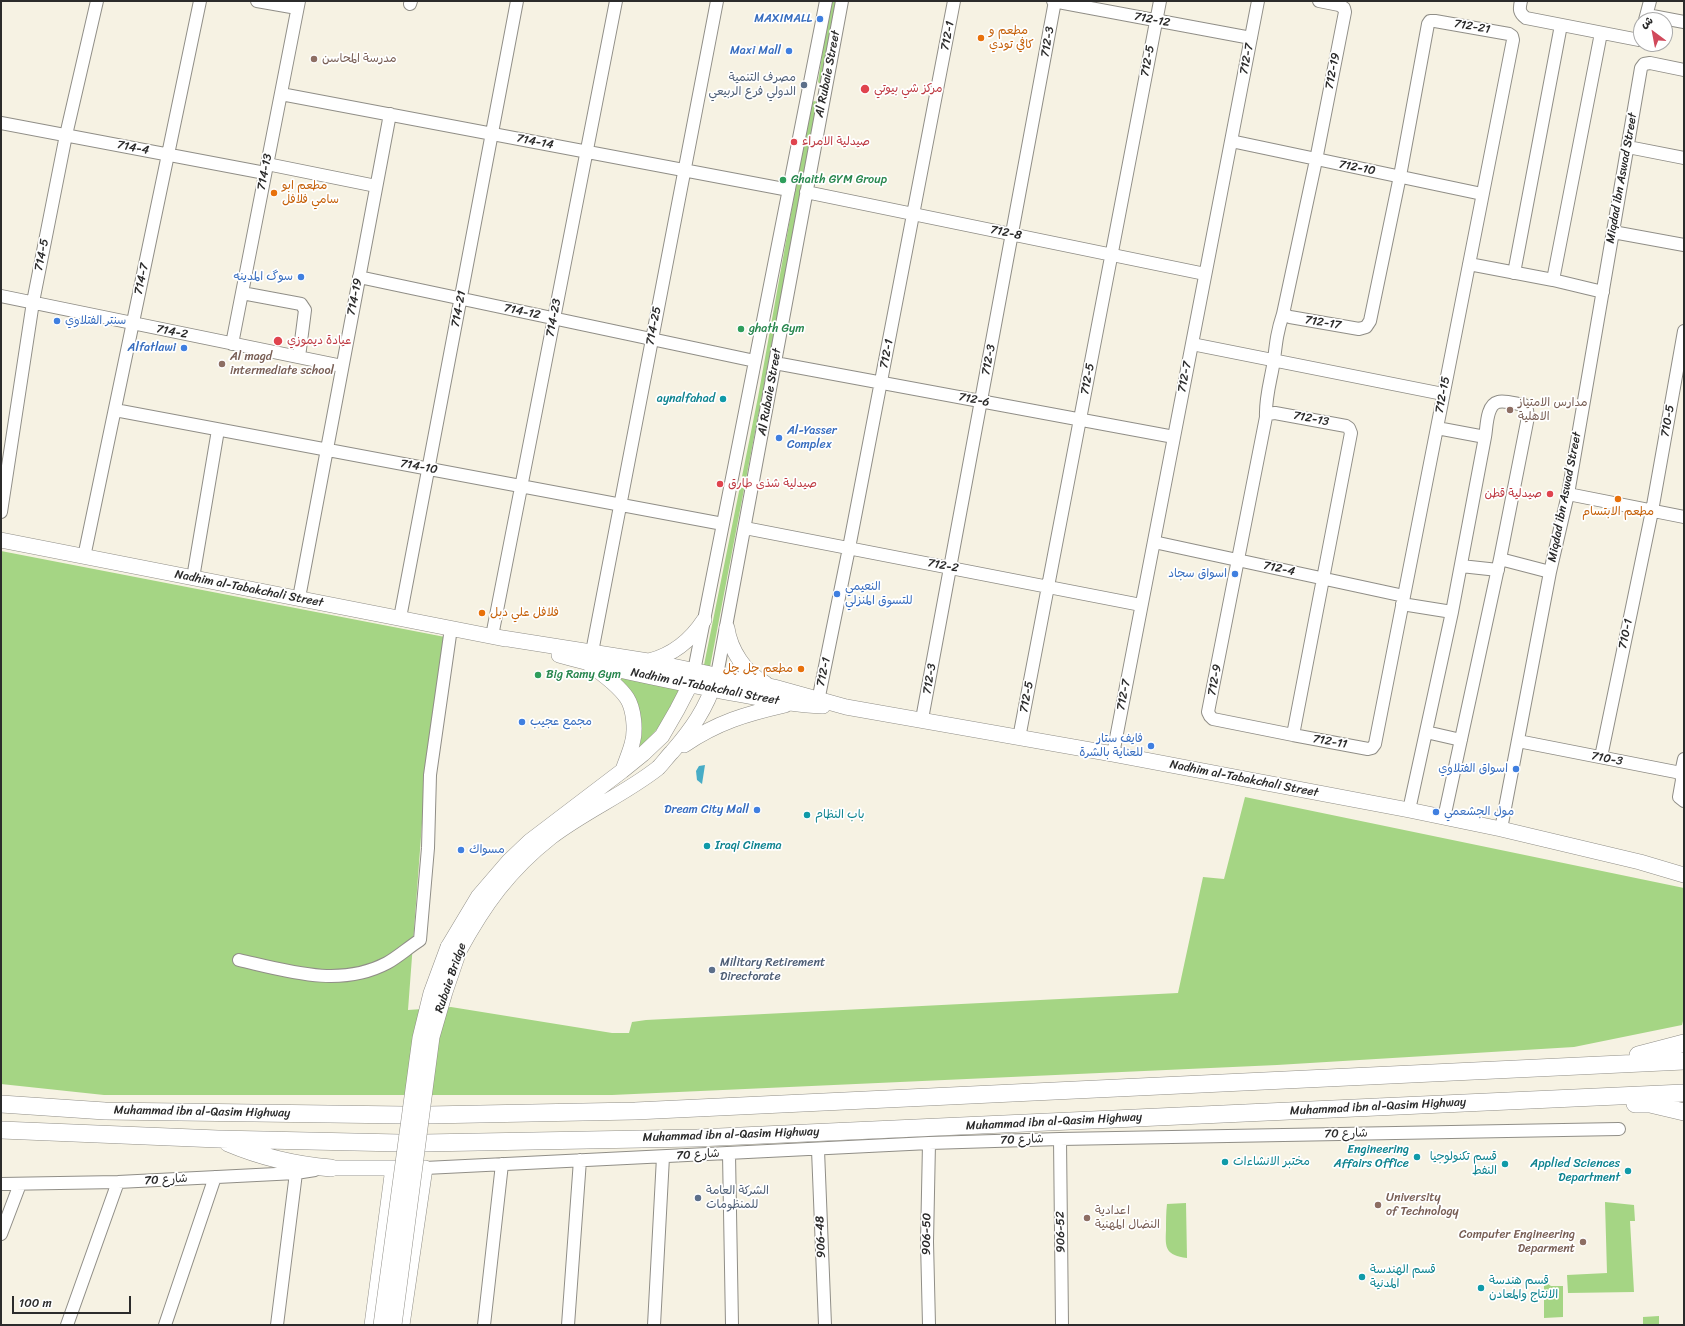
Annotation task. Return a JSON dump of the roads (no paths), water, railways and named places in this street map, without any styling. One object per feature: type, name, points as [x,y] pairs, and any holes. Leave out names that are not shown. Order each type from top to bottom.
[{"type":"highway","points":[[1565,1066],[1646,1053],[1684,1043]]},
{"type":"highway","points":[[428,1115],[635,1111],[1684,1061]]},
{"type":"highway","name":"Muhammad ibn al-Qasim Highway","points":[[424,1143],[698,1138],[1684,1092]]},
{"type":"highway","points":[[1565,1098],[1650,1104],[1684,1112]]},
{"type":"highway","points":[[1,1099],[105,1110]]},
{"type":"highway","name":"Muhammad ibn al-Qasim Highway","points":[[1,1104],[105,1110],[404,1116]]},
{"type":"highway","name":"Muhammad ibn al-Qasim Highway","points":[[1,1130],[218,1139],[400,1143]]},
{"type":"highway","points":[[218,1139],[273,1159],[331,1168]]},
{"type":"main road","name":"Nadhim al-Tabakchali Street","points":[[1,540],[494,636],[692,678],[715,682],[774,687],[818,702],[922,719],[1408,810],[1501,829],[1640,862]]},
{"type":"main road","points":[[648,661],[660,658],[679,647],[697,631],[704,620]]},
{"type":"main road","points":[[727,628],[728,637],[733,647],[750,673],[756,679],[774,687]]},
{"type":"main road","name":"Nadhim al-Tabakchali Street","points":[[589,657],[648,661],[692,678]]},
{"type":"main road","points":[[589,657],[603,674],[628,699],[634,728],[633,742],[622,771]]},
{"type":"main road","name":"Rubaie Bridge","points":[[381,1325],[420,1038],[432,993],[453,949],[478,897],[509,861],[555,820],[622,771],[662,736],[692,678]]},
{"type":"main road","name":"Nadhim al-Tabakchali Street","points":[[715,682],[791,704],[818,702]]},
{"type":"main road","name":"Rubaie Bridge","points":[[394,1325],[432,1037],[445,992],[453,949],[491,897],[529,856],[552,837],[659,767],[686,736],[698,719],[715,682]]},
{"type":"main road","points":[[659,767],[700,734],[739,716],[791,704]]},
{"type":"main road","points":[[1640,862],[1684,866]]},
{"type":"main road","points":[[1640,862],[1684,875]]},
{"type":"main road","points":[[331,1168],[396,1168],[372,1325]]},
{"type":"main road","points":[[402,1325],[422,1168]]},
{"type":"street","name":"714-5","points":[[1,512],[33,302],[66,135],[97,1]]},
{"type":"street","name":"714-7","points":[[84,556],[200,1]]},
{"type":"street","points":[[257,1],[298,5]]},
{"type":"street","name":"714-21","points":[[400,618],[517,1]]},
{"type":"street","name":"714-23","points":[[494,636],[521,486],[616,1]]},
{"type":"street","name":"714-25","points":[[589,657],[620,505],[717,1]]},
{"type":"street","name":"Al Rubaie Street","points":[[692,678],[826,1]]},
{"type":"street","name":"Al Rubaie Street","points":[[715,682],[727,628],[842,1]]},
{"type":"street","name":"712-1","points":[[818,702],[850,548],[954,1]]},
{"type":"street","name":"712-12","points":[[1054,1],[1251,38]]},
{"type":"street","name":"712-3","points":[[922,719],[1054,1]]},
{"type":"street","name":"712-5","points":[[1019,738],[1160,1]]},
{"type":"street","name":"712-7","points":[[1113,754],[1258,1]]},
{"type":"street","name":"712-19","points":[[1316,160],[1345,12],[1344,8],[1339,5],[1319,1]]},
{"type":"street","points":[[1521,1],[1519,10],[1521,15],[1526,18],[1633,39]]},
{"type":"street","points":[[1647,12],[1650,1]]},
{"type":"street","name":"714-13","points":[[232,344],[298,5]]},
{"type":"street","name":"712-21","points":[[1400,176],[1428,24],[1430,21],[1509,34],[1512,36],[1512,40],[1482,194]]},
{"type":"street","points":[[1673,21],[1684,22]]},
{"type":"street","points":[[1514,273],[1561,25]]},
{"type":"street","points":[[1553,280],[1601,33]]},
{"type":"street","name":"Miqdad ibn Aswad Street","points":[[1501,829],[1550,572],[1568,494],[1641,68],[1644,64],[1650,63],[1684,70]]},
{"type":"street","points":[[809,88],[825,91]]},
{"type":"street","name":"714-14","points":[[281,94],[789,190]]},
{"type":"street","name":"714-19","points":[[299,598],[390,114]]},
{"type":"street","name":"714-4","points":[[1,123],[168,155],[376,186]]},
{"type":"street","name":"712-10","points":[[1231,141],[1482,194]]},
{"type":"street","points":[[1628,147],[1684,158]]},
{"type":"street","points":[[1238,560],[1266,417],[1265,402],[1274,360],[1276,337],[1283,314],[1316,160]]},
{"type":"street","name":"712-17","points":[[1283,314],[1290,317],[1359,329],[1366,328],[1370,321],[1400,176]]},
{"type":"street","name":"712-8","points":[[806,192],[1205,274]]},
{"type":"street","name":"712-15","points":[[1403,600],[1482,194]]},
{"type":"street","points":[[1613,232],[1684,245]]},
{"type":"street","points":[[1469,264],[1553,280],[1603,292]]},
{"type":"street","name":"714-12","points":[[359,277],[755,361]]},
{"type":"street","points":[[242,293],[302,304],[305,310],[300,357]]},
{"type":"street","name":"714-2","points":[[1,296],[342,366]]},
{"type":"street","name":"710-5","points":[[1652,511],[1684,331]]},
{"type":"street","points":[[1192,344],[1444,394]]},
{"type":"street","name":"712-6","points":[[775,362],[1174,437]]},
{"type":"street","points":[[1408,810],[1452,612],[1490,408],[1493,404],[1498,402],[1524,405],[1527,410],[1528,417],[1499,565],[1444,818]]},
{"type":"street","name":"714-10","points":[[115,410],[723,524]]},
{"type":"street","name":"712-13","points":[[1266,417],[1272,412],[1346,426],[1349,428],[1351,433],[1324,579]]},
{"type":"street","points":[[1437,428],[1485,437]]},
{"type":"street","points":[[193,578],[218,430]]},
{"type":"street","points":[[1568,494],[1684,517]]},
{"type":"street","name":"710-1","points":[[1601,757],[1652,511]]},
{"type":"street","name":"712-2","points":[[745,528],[1142,605]]},
{"type":"street","name":"712-4","points":[[1154,542],[1324,579],[1452,612]]},
{"type":"street","name":"712-9","points":[[1238,560],[1208,712],[1213,719],[1293,735]]},
{"type":"street","points":[[1461,566],[1499,565],[1550,572]]},
{"type":"street","points":[[1293,735],[1324,579]]},
{"type":"street","name":"712-11","points":[[1293,735],[1368,749],[1372,748],[1375,744],[1403,600]]},
{"type":"street","points":[[239,960],[293,973],[332,977],[360,973],[386,963],[420,940],[428,848],[430,775],[451,628]]},
{"type":"street","points":[[1426,732],[1461,740]]},
{"type":"street","name":"710-3","points":[[1518,741],[1681,773]]},
{"type":"street","points":[[1684,759],[1679,797],[1684,801]]},
{"type":"street","name":"شارع 70","points":[[422,1168],[818,1150],[929,1143],[1060,1139],[1619,1129]]},
{"type":"street","name":"906-52","points":[[1060,1139],[1062,1325]]},
{"type":"street","name":"906-50","points":[[928,1325],[927,1242],[929,1143]]},
{"type":"street","name":"906-48","points":[[818,1150],[825,1325]]},
{"type":"street","points":[[729,1154],[732,1325]]},
{"type":"street","points":[[654,1325],[663,1157]]},
{"type":"street","points":[[568,1325],[580,1160]]},
{"type":"street","points":[[484,1325],[502,1164]]},
{"type":"street","name":"شارع 70","points":[[1,1184],[118,1182],[296,1173],[331,1168]]},
{"type":"street","points":[[277,1325],[296,1173]]},
{"type":"street","points":[[165,1325],[215,1177]]},
{"type":"street","points":[[67,1325],[118,1182]]},
{"type":"street","points":[[1,1234],[20,1184]]},
{"type":"water","points":[[705,765],[702,784],[697,780],[696,771],[699,766]]},
{"type":"place","name":"MAXIMALL","points":[[820,19]]},
{"type":"place","name":"مطعم و كافي تودي","points":[[981,38]]},
{"type":"place","name":"Maxi Mall","points":[[789,51]]},
{"type":"place","name":"مدرسة المحاسن","points":[[314,59]]},
{"type":"place","name":"مصرف التنمية الدولي فرع الربيعي","points":[[804,85]]},
{"type":"place","name":"مركز شي بيوتي","points":[[865,89]]},
{"type":"place","name":"صيدلية الامراء","points":[[794,142]]},
{"type":"place","name":"Ghaith GYM Group","points":[[783,180]]},
{"type":"place","name":"مطعم ابو سامي فلافل","points":[[274,193]]},
{"type":"place","name":"سوگ المدينه","points":[[301,277]]},
{"type":"place","name":"سنتر الفتلاوي","points":[[57,321]]},
{"type":"place","name":"ghath Gym","points":[[741,329]]},
{"type":"place","name":"عيادة ديموزي","points":[[278,341]]},
{"type":"place","name":"Alfatlawi","points":[[184,348]]},
{"type":"place","name":"Al magd intermediate school","points":[[222,364]]},
{"type":"place","name":"aynalfahad","points":[[723,399]]},
{"type":"place","name":"مدارس الامتياز الاهلية","points":[[1510,410]]},
{"type":"place","name":"Al-Yasser Complex","points":[[779,438]]},
{"type":"place","name":"صيدلية شذى طارق","points":[[720,484]]},
{"type":"place","name":"صيدلية قطن","points":[[1550,494]]},
{"type":"place","name":"مطعم الابتسام","points":[[1618,499]]},
{"type":"place","name":"اسواق سجاد","points":[[1235,574]]},
{"type":"place","name":"النعيمي للتسوق المنزلي","points":[[837,594]]},
{"type":"place","name":"فلافل علي دبل","points":[[482,613]]},
{"type":"place","name":"مطعم چل چل","points":[[801,669]]},
{"type":"place","name":"Big Ramy Gym","points":[[538,675]]},
{"type":"place","name":"مجمع عجيب","points":[[522,722]]},
{"type":"place","name":"فايف ستار للعناية بالشرة","points":[[1151,746]]},
{"type":"place","name":"اسواق الفتلاوي","points":[[1516,769]]},
{"type":"place","name":"Dream City Mall","points":[[757,810]]},
{"type":"place","name":"مول الجشعمي","points":[[1436,812]]},
{"type":"place","name":"باب النظام","points":[[807,815]]},
{"type":"place","name":"Iraqi Cinema","points":[[707,846]]},
{"type":"place","name":"مسواك","points":[[461,850]]},
{"type":"place","name":"Military Retirement Directorate","points":[[712,970]]},
{"type":"place","name":"Engineering Affairs Office","points":[[1417,1157]]},
{"type":"place","name":"مختبر الانشاءات","points":[[1225,1162]]},
{"type":"place","name":"قسم تكنولوجيا النفط","points":[[1505,1164]]},
{"type":"place","name":"Applied Sciences Department","points":[[1628,1171]]},
{"type":"place","name":"الشركة العامة للمنظومات","points":[[698,1198]]},
{"type":"place","name":"University of Technology","points":[[1378,1205]]},
{"type":"place","name":"اعدادية النضال المهنية","points":[[1087,1218]]},
{"type":"place","name":"Computer Engineering Deparment","points":[[1583,1242]]},
{"type":"place","name":"قسم الهندسة المدنية","points":[[1362,1277]]},
{"type":"place","name":"قسم هندسة الانتاج والمعادن","points":[[1481,1288]]}]
